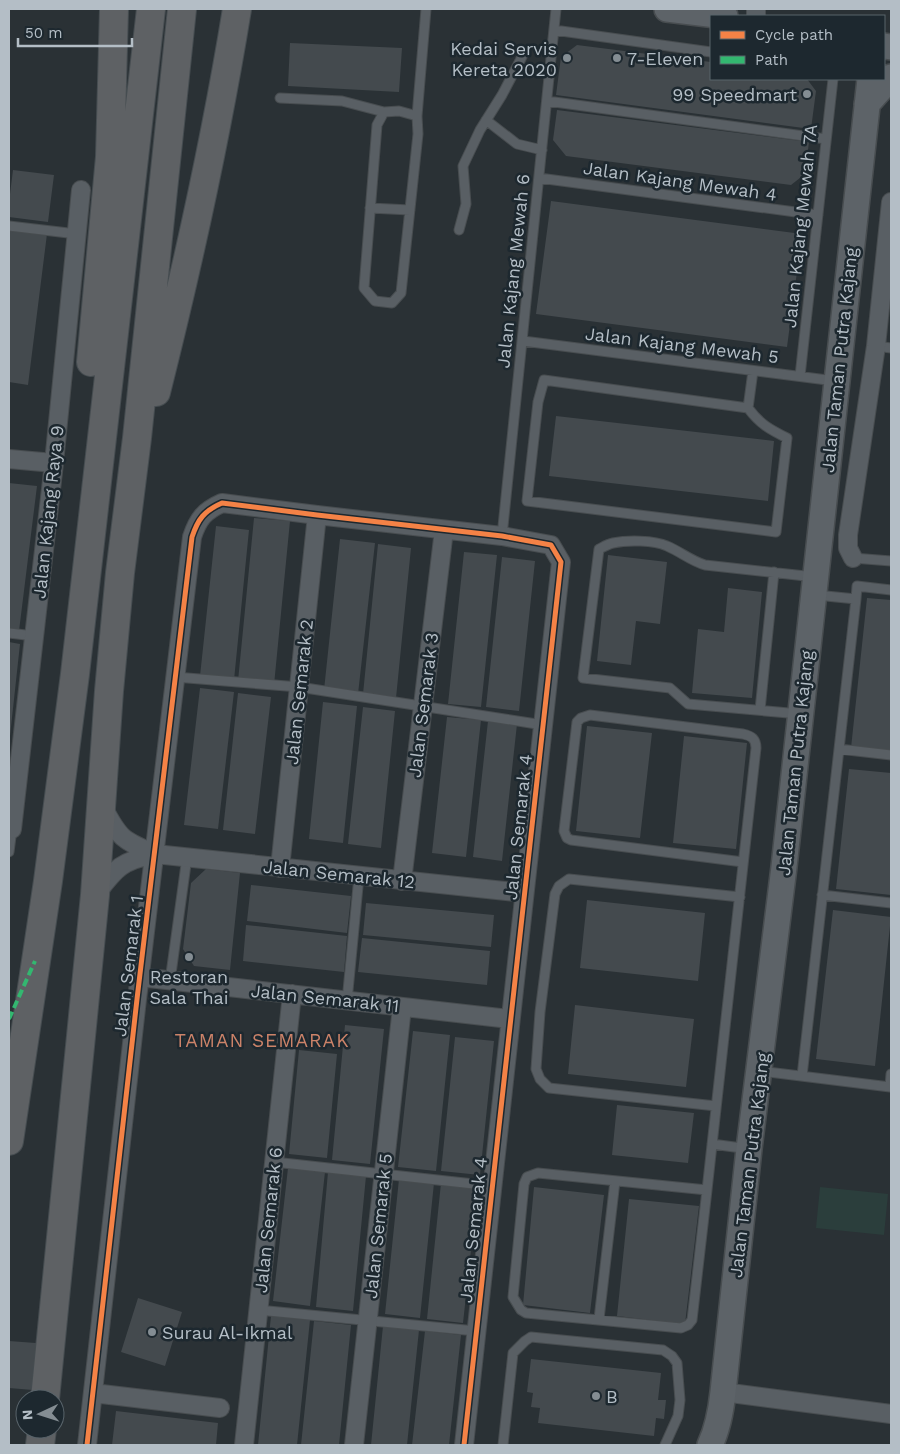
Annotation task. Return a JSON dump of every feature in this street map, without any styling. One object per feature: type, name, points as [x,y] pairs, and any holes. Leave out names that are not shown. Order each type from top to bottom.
[{"type":"highway","points":[[92,515],[85,434],[110,157],[114,9]]},
{"type":"highway","points":[[9,1141],[75,674],[151,9]]},
{"type":"highway","points":[[46,1389],[95,896],[119,583],[131,490],[182,9]]},
{"type":"highway","points":[[219,9],[223,16],[225,31],[223,92]]},
{"type":"highway","points":[[131,490],[175,317],[223,92],[237,9]]},
{"type":"street","points":[[667,9],[717,15]]},
{"type":"street","points":[[856,80],[867,104],[891,77]]},
{"type":"street","name":"Jalan Taman Putra Kajang","points":[[710,1445],[715,1435],[723,1392],[870,80]]},
{"type":"street","name":"Jalan Kajang Raya 9","points":[[10,829],[54,463],[81,190]]},
{"type":"street","points":[[853,558],[848,548],[848,535],[883,347],[891,202]]},
{"type":"street","points":[[9,459],[54,463]]},
{"type":"street","name":"Jalan Semarak 4","points":[[222,503],[502,536],[550,545],[561,562],[464,1445]]},
{"type":"street","name":"Jalan Semarak 1","points":[[87,1445],[192,537],[197,522],[209,509],[222,503]]},
{"type":"street","name":"Jalan Semarak 2","points":[[280,868],[317,515]]},
{"type":"street","name":"Jalan Semarak 3","points":[[402,880],[444,530]]},
{"type":"street","name":"Jalan Semarak 12","points":[[101,802],[115,830],[121,837],[154,854]]},
{"type":"street","name":"Jalan Semarak 12","points":[[95,896],[114,871],[122,865],[131,859],[154,854],[524,894]]},
{"type":"street","name":"Jalan Semarak 11","points":[[140,977],[510,1019]]},
{"type":"street","name":"Jalan Semarak 6","points":[[244,1445],[292,994]]},
{"type":"street","name":"Jalan Semarak 5","points":[[354,1445],[402,1007]]},
{"type":"street","points":[[723,1392],[891,1409]]},
{"type":"street","points":[[93,1393],[220,1408]]},
{"type":"lane","points":[[384,112],[377,125],[364,288],[375,300],[392,303],[401,293],[418,134],[417,116],[426,9]]},
{"type":"lane","name":"Jalan Kajang Mewah 6","points":[[502,536],[556,9]]},
{"type":"lane","points":[[554,30],[710,52]]},
{"type":"lane","points":[[459,230],[466,204],[463,166],[486,120],[525,52]]},
{"type":"lane","name":"Jalan Kajang Mewah 7A","points":[[800,376],[833,80]]},
{"type":"lane","points":[[280,98],[342,101],[384,112],[399,111],[417,116]]},
{"type":"lane","points":[[547,101],[826,139]]},
{"type":"lane","points":[[486,120],[517,144],[542,150]]},
{"type":"lane","name":"Jalan Kajang Mewah 4","points":[[539,178],[818,216]]},
{"type":"lane","points":[[370,208],[410,210]]},
{"type":"lane","points":[[9,226],[76,234]]},
{"type":"lane","name":"Jalan Kajang Mewah 5","points":[[523,340],[836,382]]},
{"type":"lane","points":[[748,408],[544,380],[538,402],[527,501],[776,532],[787,438],[769,430],[748,408],[753,371]]},
{"type":"lane","points":[[800,714],[688,704],[670,688],[584,678],[599,549],[611,543],[630,541],[664,545],[680,552],[692,562],[774,572],[856,599]]},
{"type":"lane","points":[[853,558],[891,561]]},
{"type":"lane","points":[[760,710],[774,572]]},
{"type":"lane","points":[[802,1076],[857,586],[891,590]]},
{"type":"lane","points":[[9,633],[34,636]]},
{"type":"lane","points":[[175,676],[299,687],[543,725]]},
{"type":"lane","points":[[706,1190],[538,1173],[527,1177],[524,1184],[513,1297],[517,1304],[526,1313],[681,1328],[688,1325],[692,1320],[744,862],[756,748],[756,742],[751,736],[743,734],[590,716],[582,718],[577,722],[564,831],[567,838],[744,862]]},
{"type":"lane","points":[[839,749],[891,755]]},
{"type":"lane","points":[[9,852],[10,829]]},
{"type":"lane","points":[[170,981],[187,857]]},
{"type":"lane","points":[[347,1001],[359,876]]},
{"type":"lane","points":[[716,1106],[548,1088],[540,1079],[536,1069],[540,1012],[555,894],[558,886],[569,879],[740,897]]},
{"type":"lane","points":[[822,895],[891,903]]},
{"type":"lane","points":[[760,1071],[890,1086],[891,1074]]},
{"type":"lane","points":[[712,1144],[749,1149]]},
{"type":"lane","points":[[274,1162],[492,1186]]},
{"type":"lane","points":[[599,1319],[615,1181]]},
{"type":"lane","points":[[258,1310],[476,1331]]},
{"type":"lane","points":[[503,1445],[513,1354],[531,1337],[663,1350],[672,1356],[677,1363],[680,1400],[678,1416],[664,1445]]},
{"type":"green space","points":[[820,1187],[888,1194],[884,1235],[816,1228]]},
{"type":"building","points":[[290,43],[402,48],[399,92],[288,86]]},
{"type":"building","points":[[577,45],[710,62],[710,80],[808,80],[816,91],[811,129],[556,95],[561,57]]},
{"type":"building","points":[[557,110],[809,142],[805,174],[791,185],[566,156],[553,140]]},
{"type":"building","points":[[13,170],[54,175],[48,222],[9,217]]},
{"type":"building","points":[[551,201],[802,234],[787,347],[536,314]]},
{"type":"building","points":[[9,229],[47,234],[28,385],[9,382]]},
{"type":"building","points":[[556,416],[774,441],[768,501],[549,476]]},
{"type":"building","points":[[9,483],[37,486],[19,631],[9,630]]},
{"type":"building","points":[[254,518],[290,521],[274,685],[238,681]]},
{"type":"building","points":[[216,526],[249,530],[234,680],[200,676]]},
{"type":"building","points":[[340,539],[375,543],[358,694],[324,690]]},
{"type":"building","points":[[378,544],[411,548],[396,698],[363,694]]},
{"type":"building","points":[[464,552],[497,555],[481,707],[448,704]]},
{"type":"building","points":[[608,555],[667,562],[660,624],[636,621],[631,665],[597,661]]},
{"type":"building","points":[[502,557],[535,561],[519,711],[486,707]]},
{"type":"building","points":[[728,588],[762,592],[752,698],[692,693],[698,629],[724,632]]},
{"type":"building","points":[[867,598],[891,600],[891,753],[851,748]]},
{"type":"building","points":[[9,642],[20,644],[10,736],[9,736]]},
{"type":"building","points":[[200,688],[234,692],[218,829],[184,825]]},
{"type":"building","points":[[238,693],[271,697],[255,834],[223,830]]},
{"type":"building","points":[[323,702],[357,706],[343,843],[309,839]]},
{"type":"building","points":[[363,707],[395,711],[381,848],[348,844]]},
{"type":"building","points":[[447,717],[481,720],[466,857],[432,853]]},
{"type":"building","points":[[488,721],[517,724],[502,861],[473,857]]},
{"type":"building","points":[[587,726],[652,733],[640,838],[576,831]]},
{"type":"building","points":[[684,736],[747,743],[736,849],[673,843]]},
{"type":"building","points":[[849,769],[891,773],[891,895],[836,889]]},
{"type":"building","points":[[206,869],[240,873],[230,970],[194,966],[183,949],[191,883]]},
{"type":"building","points":[[251,885],[351,896],[347,933],[247,921]]},
{"type":"building","points":[[587,900],[705,913],[698,981],[580,968]]},
{"type":"building","points":[[366,903],[494,915],[491,947],[363,935]]},
{"type":"building","points":[[833,910],[891,917],[875,1066],[816,1059]]},
{"type":"building","points":[[246,925],[347,936],[344,972],[243,961]]},
{"type":"building","points":[[362,938],[490,951],[487,985],[358,972]]},
{"type":"building","points":[[575,1005],[694,1019],[686,1087],[568,1074]]},
{"type":"building","points":[[345,1025],[384,1029],[370,1164],[332,1160]]},
{"type":"building","points":[[413,1031],[450,1035],[436,1171],[398,1167]]},
{"type":"building","points":[[455,1037],[494,1041],[480,1175],[441,1171]]},
{"type":"building","points":[[299,1050],[337,1054],[327,1158],[289,1154]]},
{"type":"building","points":[[617,1105],[694,1113],[688,1163],[612,1155]]},
{"type":"building","points":[[288,1168],[325,1172],[310,1306],[273,1301]]},
{"type":"building","points":[[328,1172],[366,1176],[353,1311],[316,1307]]},
{"type":"building","points":[[399,1179],[434,1183],[420,1318],[385,1314]]},
{"type":"building","points":[[441,1183],[478,1187],[463,1323],[427,1319]]},
{"type":"building","points":[[534,1187],[604,1195],[590,1313],[523,1305]]},
{"type":"building","points":[[629,1199],[699,1206],[685,1324],[617,1316]]},
{"type":"building","name":"Surau Al-Ikmal","points":[[138,1298],[182,1312],[165,1366],[121,1352]]},
{"type":"building","points":[[271,1316],[310,1320],[297,1445],[258,1445]]},
{"type":"building","points":[[314,1321],[351,1325],[339,1445],[301,1445]]},
{"type":"building","points":[[383,1326],[419,1330],[407,1445],[371,1445]]},
{"type":"building","points":[[425,1331],[461,1335],[449,1445],[412,1445]]},
{"type":"building","points":[[9,1341],[49,1344],[45,1389],[9,1388]]},
{"type":"building","name":"B","points":[[531,1359],[661,1373],[658,1400],[666,1400],[664,1419],[656,1418],[654,1436],[538,1423],[540,1408],[531,1407],[533,1393],[527,1392]]},
{"type":"building","points":[[116,1411],[218,1423],[216,1445],[112,1445]]},
{"type":"marked path","points":[[9,1019],[35,961]]},
{"type":"cycle path","points":[[87,1445],[137,999],[192,537],[202,516],[222,503],[502,536],[551,545],[561,562],[464,1445]]},
{"type":"place","name":"Kedai Servis Kereta 2020","points":[[567,58]]},
{"type":"place","name":"7-Eleven","points":[[617,58]]},
{"type":"place","name":"99 Speedmart","points":[[807,94]]},
{"type":"place","name":"Restoran Sala Thai","points":[[189,957]]},
{"type":"place","name":"Surau Al-Ikmal","points":[[152,1332]]},
{"type":"place","name":"B","points":[[596,1396]]},
{"type":"district","name":"TAMAN SEMARAK","points":[[262,1040]]}]
